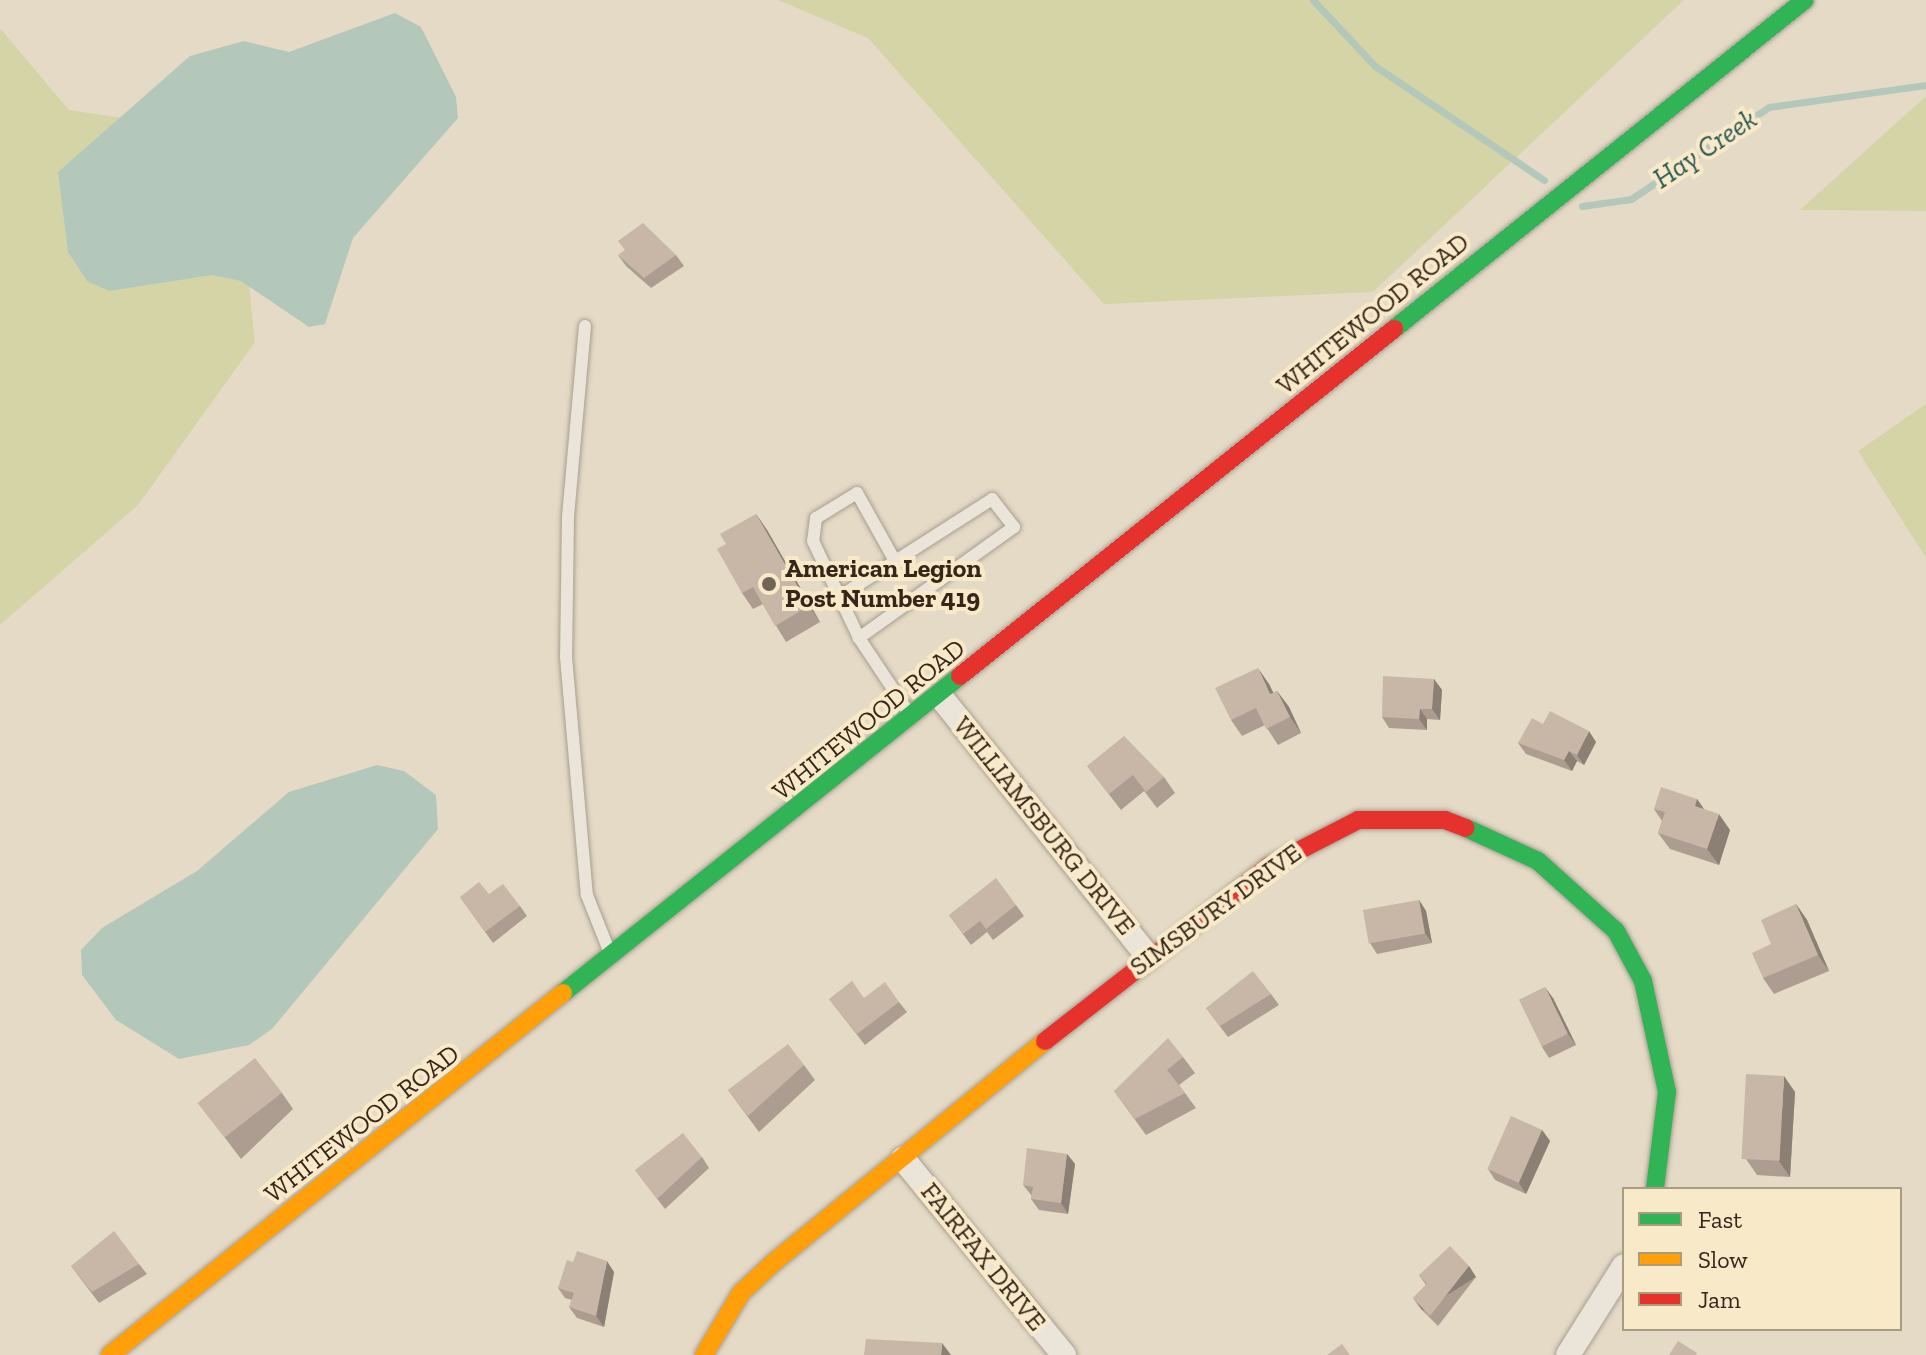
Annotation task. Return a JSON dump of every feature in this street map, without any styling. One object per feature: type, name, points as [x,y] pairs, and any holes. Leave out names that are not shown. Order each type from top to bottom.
[{"type":"street","name":"WHITEWOOD ROAD","points":[[110,1355],[613,959],[1805,0]]},
{"type":"street","name":"WILLIAMSBURG DRIVE","points":[[940,696],[1148,957]]},
{"type":"street","name":"SIMSBURY DRIVE","points":[[704,1355],[741,1293],[1148,957],[1269,866],[1358,820],[1445,820],[1494,838],[1576,891],[1616,931],[1643,981],[1667,1092],[1655,1187]]},
{"type":"street","name":"FAIRFAX DRIVE","points":[[903,1159],[1064,1355]]},
{"type":"street","points":[[1568,1355],[1622,1269]]},
{"type":"lane","points":[[585,326],[568,518],[566,657],[587,895],[613,959]]},
{"type":"lane","points":[[895,561],[857,493],[816,518],[813,541],[839,597],[859,638],[913,719]]},
{"type":"lane","points":[[839,597],[992,499],[1014,527],[859,638]]},
{"type":"green space","points":[[778,0],[1684,0],[1373,292],[1104,304],[868,38]]},
{"type":"green space","points":[[0,28],[69,110],[233,134],[255,342],[138,505],[0,625]]},
{"type":"green space","points":[[1926,96],[1926,211],[1800,210]]},
{"type":"green space","points":[[1926,404],[1926,558],[1858,451]]},
{"type":"shaded area","points":[[395,13],[421,27],[456,97],[458,118],[353,238],[325,324],[309,327],[241,281],[212,275],[109,291],[87,281],[68,252],[58,172],[190,56],[244,41],[289,52]]},
{"type":"shaded area","points":[[377,765],[404,771],[436,795],[438,829],[272,1029],[249,1045],[179,1059],[116,1020],[82,975],[81,950],[102,928],[197,871],[289,792]]},
{"type":"building","points":[[643,223],[676,255],[644,278],[618,255],[625,250],[618,241]]},
{"type":"building","name":"American Legion Post Number 419","points":[[756,514],[809,606],[775,626],[753,587],[742,593],[717,549],[726,544],[720,534]]},
{"type":"building","points":[[1258,668],[1270,694],[1277,691],[1290,717],[1266,729],[1256,708],[1231,720],[1215,688]]},
{"type":"building","points":[[1383,676],[1434,679],[1432,709],[1420,709],[1419,719],[1382,717]]},
{"type":"building","points":[[1550,711],[1589,731],[1577,755],[1569,751],[1564,760],[1518,743],[1532,718],[1543,724]]},
{"type":"building","points":[[1124,736],[1164,777],[1146,792],[1133,775],[1109,794],[1087,766]]},
{"type":"building","points":[[1661,787],[1697,799],[1695,806],[1719,814],[1707,849],[1658,833],[1665,812],[1654,809]]},
{"type":"building","points":[[996,878],[1016,905],[986,929],[980,921],[963,934],[949,915]]},
{"type":"building","points":[[479,882],[489,894],[503,884],[520,906],[485,932],[460,897]]},
{"type":"building","points":[[1419,900],[1425,933],[1369,943],[1363,910]]},
{"type":"building","points":[[1796,904],[1818,955],[1763,978],[1752,953],[1771,944],[1761,920]]},
{"type":"building","points":[[1253,971],[1271,994],[1220,1026],[1206,1008]]},
{"type":"building","points":[[852,981],[864,998],[885,982],[899,1002],[857,1034],[829,999]]},
{"type":"building","points":[[1545,987],[1568,1034],[1542,1046],[1519,1000]]},
{"type":"building","points":[[1168,1038],[1183,1057],[1167,1070],[1185,1093],[1135,1119],[1114,1091]]},
{"type":"building","points":[[788,1044],[804,1065],[748,1116],[728,1090]]},
{"type":"building","points":[[255,1058],[282,1093],[225,1138],[197,1103]]},
{"type":"building","points":[[1746,1074],[1784,1076],[1779,1161],[1742,1159]]},
{"type":"building","points":[[1511,1116],[1542,1130],[1518,1183],[1487,1169]]},
{"type":"building","points":[[683,1133],[702,1157],[657,1199],[635,1170]]},
{"type":"building","points":[[1027,1148],[1067,1154],[1061,1203],[1031,1199],[1033,1187],[1023,1185]]},
{"type":"building","points":[[114,1231],[139,1264],[92,1292],[71,1266]]},
{"type":"building","points":[[1450,1246],[1469,1266],[1430,1316],[1413,1298],[1427,1284],[1419,1275]]},
{"type":"building","points":[[577,1251],[607,1261],[596,1316],[569,1307],[574,1293],[558,1288],[567,1260],[573,1262]]},
{"type":"building","points":[[866,1339],[942,1343],[941,1355],[864,1355]]},
{"type":"building","points":[[1678,1341],[1697,1353],[1696,1355],[1669,1355]]},
{"type":"building","points":[[1342,1344],[1350,1355],[1327,1355]]},
{"type":"waterway","name":"Hay Creek","points":[[1313,0],[1375,66],[1544,180]]},
{"type":"waterway","name":"Hay Creek","points":[[1582,206],[1631,199],[1769,107],[1926,85]]},
{"type":"traffic: fast","points":[[1394,329],[1805,0]]},
{"type":"traffic: fast","points":[[563,993],[960,676]]},
{"type":"traffic: fast","points":[[1466,828],[1538,861],[1616,931],[1643,981],[1667,1092],[1655,1187]]},
{"type":"traffic: slow","points":[[110,1355],[563,993]]},
{"type":"traffic: slow","points":[[704,1355],[741,1293],[774,1262],[1045,1041]]},
{"type":"traffic: jam","points":[[960,676],[1394,329]]},
{"type":"traffic: jam","points":[[1045,1041],[1269,866],[1358,820],[1445,820],[1466,828]]},
{"type":"place","name":"American Legion Post Number 419","points":[[769,584]]}]
